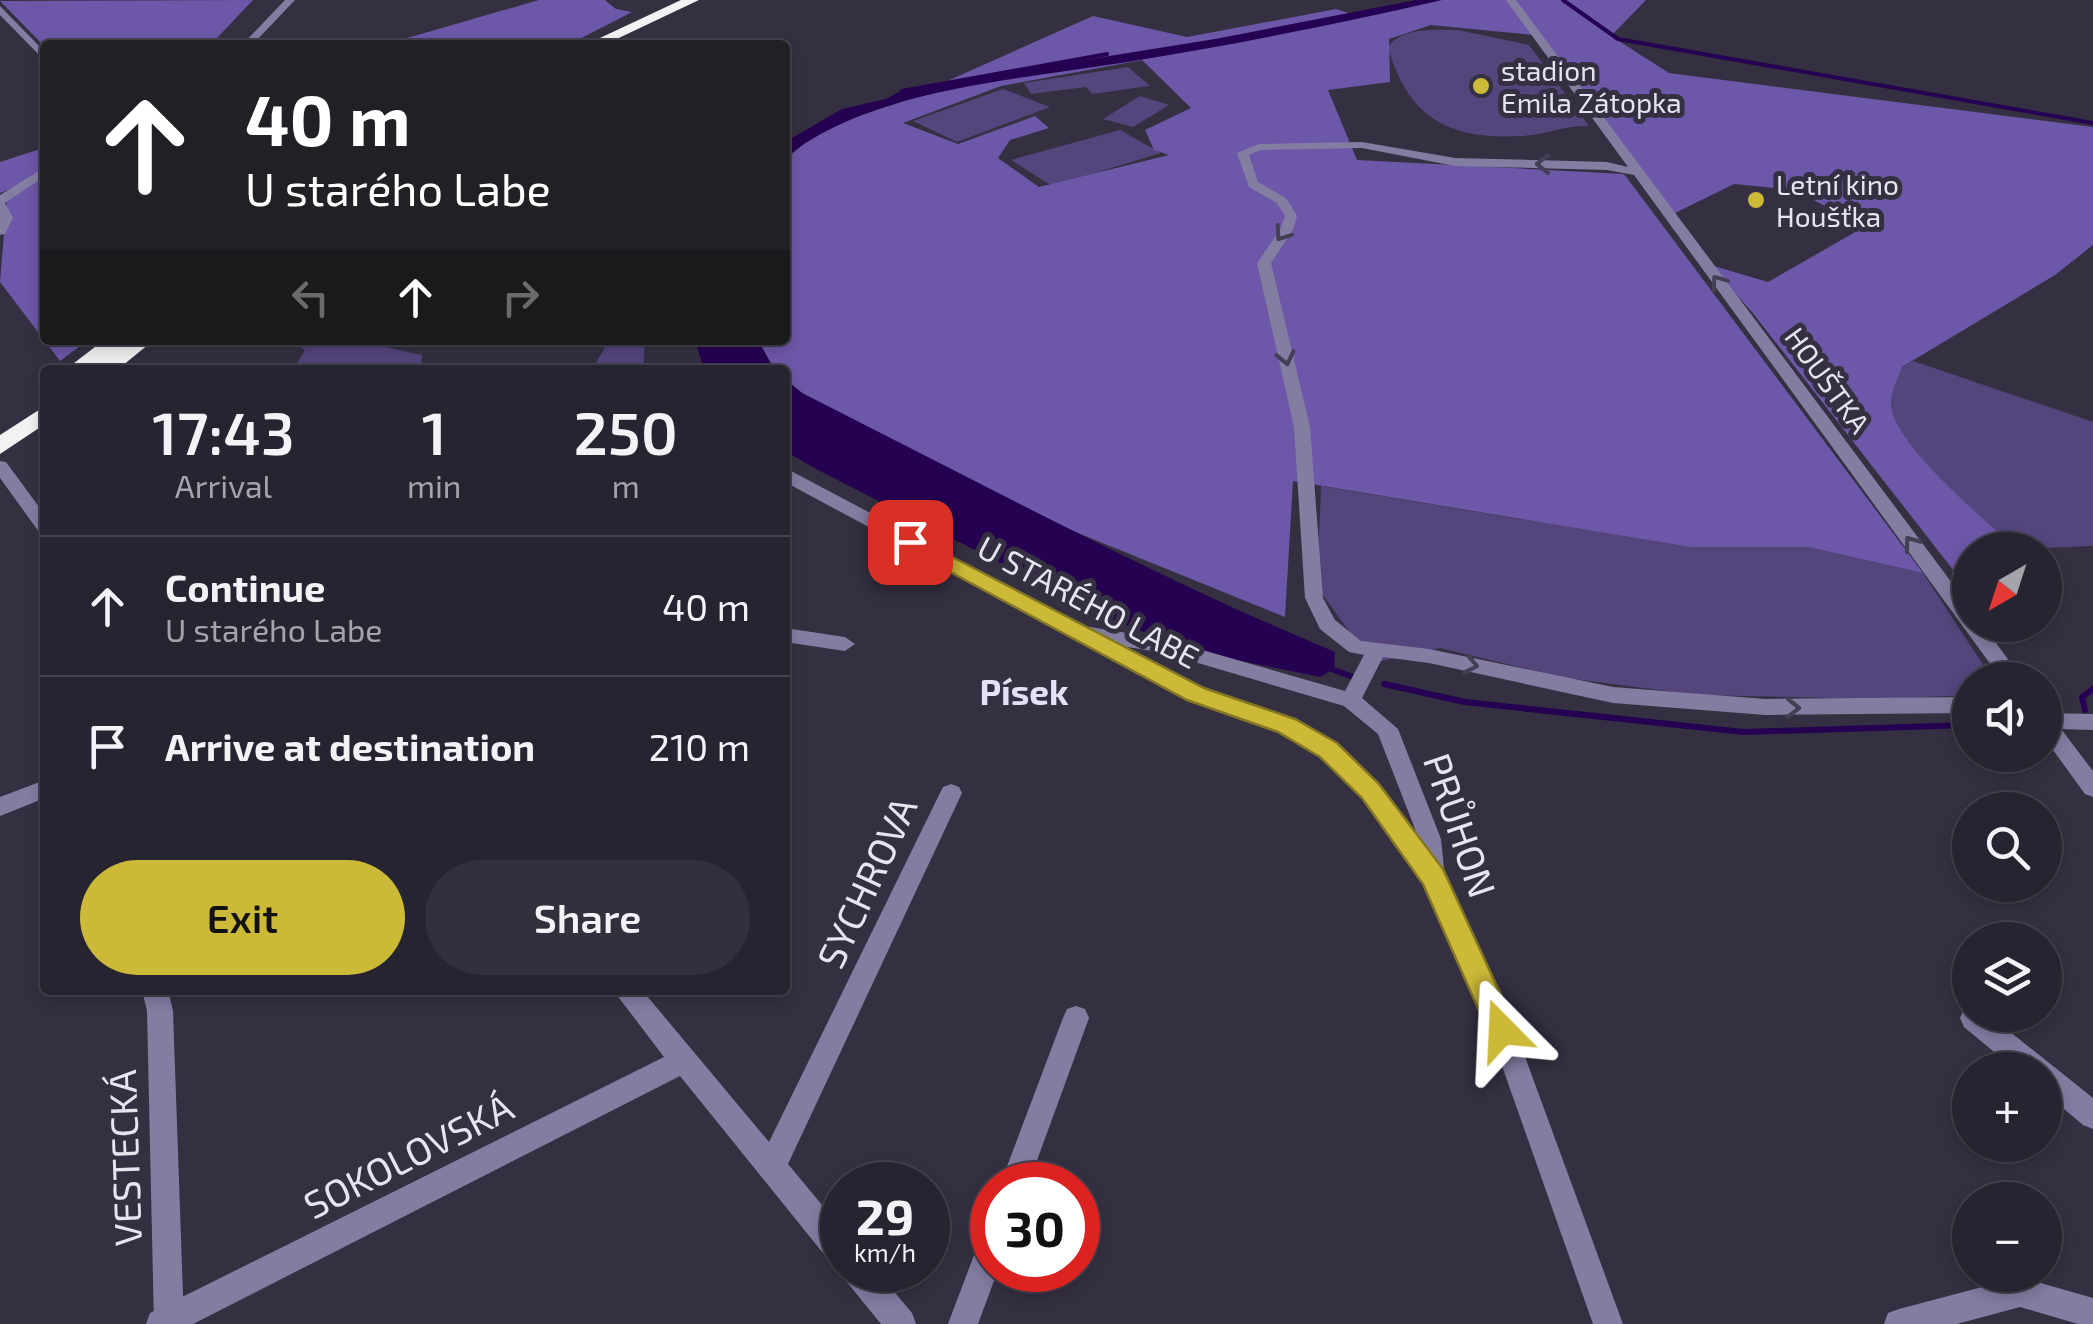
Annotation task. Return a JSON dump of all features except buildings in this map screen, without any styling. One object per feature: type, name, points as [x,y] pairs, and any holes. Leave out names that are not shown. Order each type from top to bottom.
[{"type":"highway","points":[[603,40],[692,0]]},
{"type":"highway","points":[[622,40],[710,0]]},
{"type":"highway","points":[[83,365],[111,345]]},
{"type":"highway","points":[[110,365],[136,345]]},
{"type":"highway","points":[[0,424],[40,396]]},
{"type":"highway","points":[[0,447],[40,417]]},
{"type":"street","points":[[253,40],[290,0]]},
{"type":"street","name":"HOUŠTKA","points":[[1511,0],[1952,596]]},
{"type":"street","points":[[0,9],[40,53]]},
{"type":"street","points":[[0,29],[15,26]]},
{"type":"street","points":[[1640,172],[1606,166],[1455,162],[1362,145],[1243,152],[1250,180],[1282,201],[1291,216],[1282,241],[1269,250],[1264,263],[1302,427],[1314,598],[1327,624],[1356,647],[1375,653],[1429,656],[1613,695],[1765,707],[1952,706]]},
{"type":"street","points":[[0,231],[7,218],[0,202],[40,174]]},
{"type":"street","points":[[6,473],[40,521]]},
{"type":"street","name":"U STARÉHO LABE","points":[[790,478],[1196,694],[1286,726],[1328,750],[1370,791],[1433,878]]},
{"type":"street","points":[[1076,632],[1164,646],[1351,700],[1372,666],[1375,653]]},
{"type":"street","points":[[790,636],[845,644]]},
{"type":"street","name":"PRŮHON","points":[[1351,700],[1386,728],[1430,838],[1433,878],[1490,994],[1608,1324]]},
{"type":"street","points":[[2062,722],[2093,722]]},
{"type":"street","points":[[2062,745],[2093,788]]},
{"type":"street","points":[[0,808],[40,791]]},
{"type":"street","name":"SYCHROVA","points":[[772,1167],[951,792]]},
{"type":"street","name":"VESTECKÁ","points":[[156,995],[160,1011],[166,1323]]},
{"type":"street","points":[[630,995],[820,1225]]},
{"type":"street","points":[[1023,1162],[1076,1018]]},
{"type":"street","points":[[1990,1032],[2016,1052]]},
{"type":"street","name":"SOKOLOVSKÁ","points":[[166,1323],[683,1061]]},
{"type":"street","points":[[2062,1090],[2093,1115]]},
{"type":"street","points":[[875,1292],[901,1324]]},
{"type":"street","points":[[963,1324],[975,1292]]},
{"type":"street","points":[[1899,1324],[1934,1320],[2020,1292],[2093,1313]]},
{"type":"shaded area","points":[[253,0],[217,38],[40,42],[0,1]]},
{"type":"shaded area","points":[[539,0],[605,0],[616,9],[632,12],[578,40],[400,40]]},
{"type":"shaded area","points":[[1416,0],[1442,0],[1245,41],[948,90],[860,116],[790,155],[790,139],[842,109],[886,99],[904,89],[1215,39]]},
{"type":"shaded area","points":[[1440,0],[1646,0],[1611,36],[1669,73],[2093,127],[2093,245],[2055,275],[1902,367],[1892,396],[1896,421],[1907,440],[1998,532],[1952,532],[1952,568],[1752,312],[1710,265],[1768,282],[1864,227],[1795,190],[1734,184],[1675,213],[1533,35],[1431,25],[1389,39],[1390,82],[1328,90],[1357,160],[1624,174],[1923,573],[1808,547],[1690,547],[1293,481],[1285,617],[1041,518],[802,393],[790,383],[790,365],[772,365],[761,345],[790,345],[790,156],[807,141],[844,121],[898,103],[1093,16],[1187,37],[1336,9],[1361,17]],"holes":[[[1142,60],[1191,108],[1145,130],[1154,150],[1169,155],[1039,187],[998,158],[1010,140],[1049,128],[1035,116],[958,144],[903,123],[1001,86]]]},
{"type":"shaded area","name":"stadion Emila Zátopka","points":[[1458,30],[1529,45],[1589,126],[1495,136],[1473,134],[1435,120],[1407,91],[1388,47],[1410,33]]},
{"type":"shaded area","points":[[1128,67],[1150,86],[1092,94],[1086,87],[1031,94],[1024,83]]},
{"type":"shaded area","points":[[1003,89],[1050,107],[957,142],[913,121]]},
{"type":"shaded area","points":[[1140,96],[1169,105],[1133,127],[1103,119]]},
{"type":"shaded area","points":[[1120,130],[1161,153],[1052,186],[1011,160]]},
{"type":"shaded area","points":[[40,151],[40,335],[0,282],[7,197],[23,184],[0,193],[0,162]]},
{"type":"shaded area","points":[[48,345],[81,345],[60,361]]},
{"type":"shaded area","points":[[296,345],[381,345],[422,355],[421,365],[296,365],[305,350]]},
{"type":"shaded area","points":[[606,345],[645,345],[643,365],[595,365]]},
{"type":"shaded area","points":[[696,345],[761,345],[771,365],[702,365]]},
{"type":"shaded area","points":[[1913,361],[2093,422],[2093,546],[2062,547],[2062,532],[1997,532],[1963,502],[1922,461],[1894,422],[1890,405],[1901,368]]},
{"type":"shaded area","points":[[790,383],[802,393],[1066,527],[1335,652],[1334,669],[1320,677],[1193,651],[1110,619],[790,454]]},
{"type":"shaded area","points":[[1321,486],[1690,547],[1808,547],[1923,573],[1952,617],[1952,642],[1968,642],[1981,662],[1952,662],[1952,696],[1881,699],[1698,695],[1566,678],[1440,648],[1372,663],[1317,587]]},
{"type":"waterway","points":[[1563,0],[1618,39],[2093,123]]},
{"type":"waterway","points":[[902,91],[1107,54]]},
{"type":"waterway","points":[[1326,667],[1353,677]]},
{"type":"waterway","points":[[1384,684],[1465,702],[1743,732],[1952,726]]},
{"type":"waterway","points":[[2085,710],[2082,697],[2093,689]]},
{"type":"place","name":"stadion Emila Zátopka","points":[[1481,86]]},
{"type":"place","name":"Letní kino Houšťka","points":[[1756,200]]},
{"type":"district","name":"Písek","points":[[1024,691]]},
{"type":"route","points":[[910,542],[1196,694],[1286,726],[1328,750],[1370,791],[1433,878],[1490,994],[1502,1030]]}]
